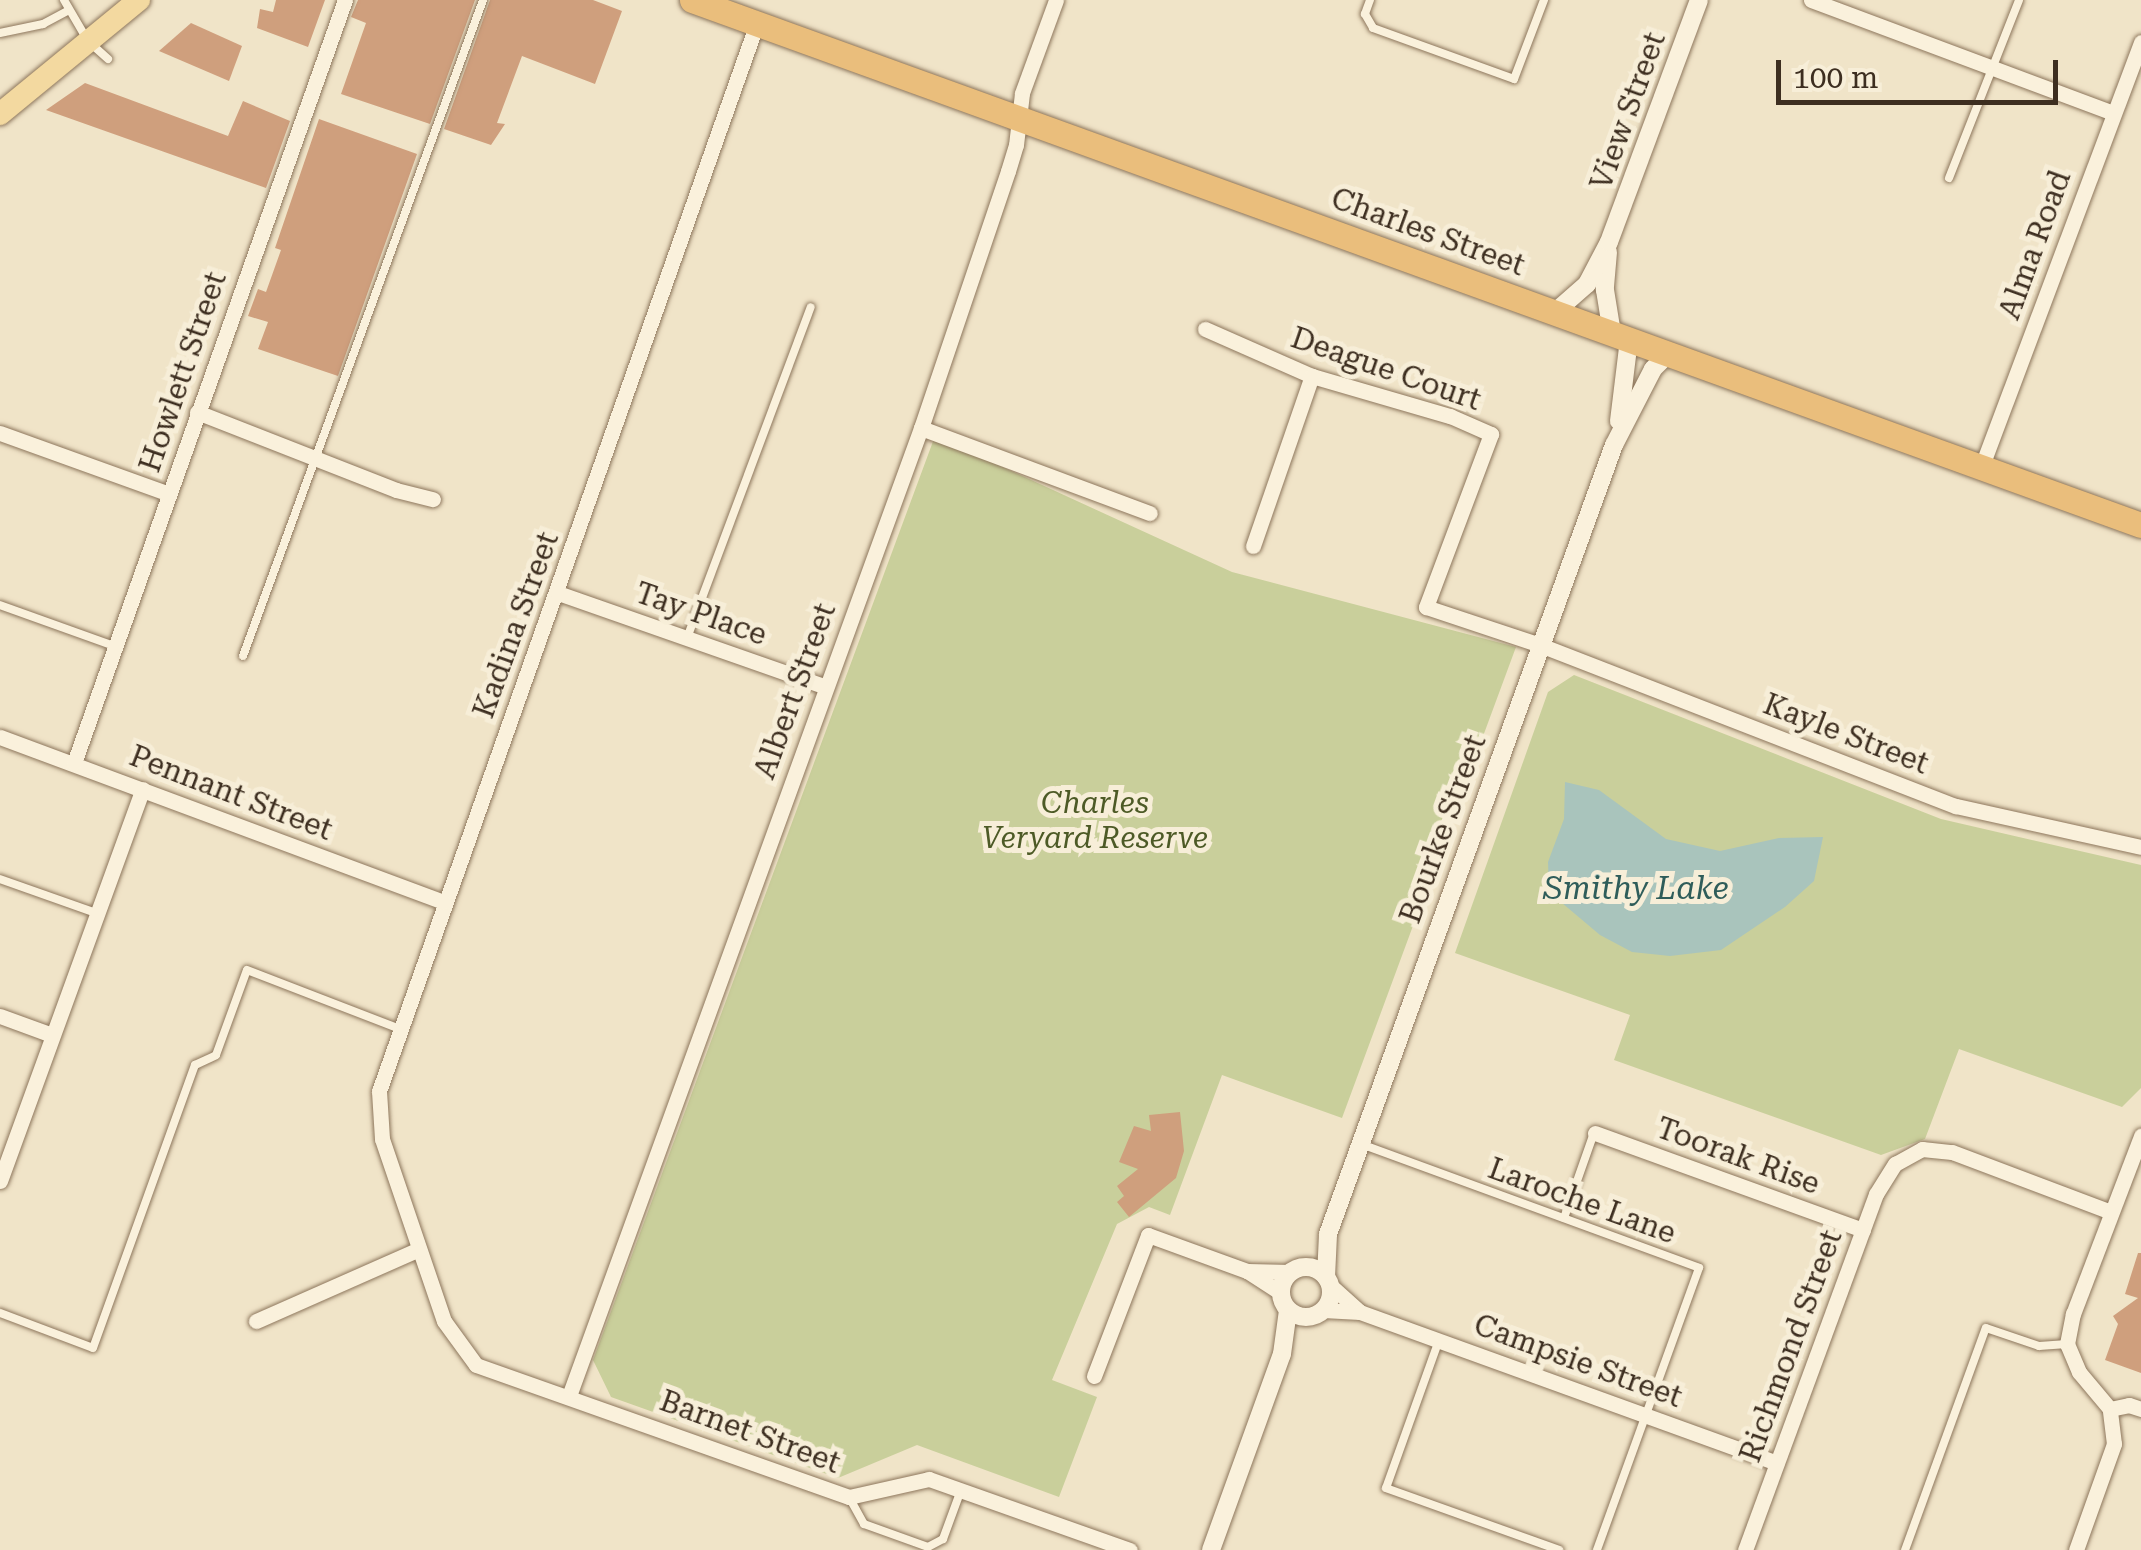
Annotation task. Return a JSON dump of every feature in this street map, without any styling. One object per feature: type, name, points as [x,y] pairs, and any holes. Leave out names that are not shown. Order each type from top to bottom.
[{"type":"highway","name":"Charles Street","points":[[692,0],[2141,525]]},
{"type":"main road","points":[[0,114],[139,0]]},
{"type":"street","name":"Howlett Street","points":[[74,763],[345,0]]},
{"type":"street","name":"Albert Street","points":[[569,1396],[921,428],[1003,187],[1020,118],[1022,92],[1056,0]]},
{"type":"street","name":"View Street","points":[[1554,313],[1586,284],[1609,242],[1699,0]]},
{"type":"street","points":[[1811,0],[1849,7],[1993,68],[2113,112]]},
{"type":"street","name":"Kadina Street","points":[[419,1248],[382,1139],[378,1091],[442,902],[558,593],[757,23]]},
{"type":"street","name":"Alma Road","points":[[1981,468],[2141,42]]},
{"type":"street","name":"View Street","points":[[1609,242],[1605,290],[1621,337]]},
{"type":"street","name":"Deague Court","points":[[1206,329],[1312,376],[1450,416],[1491,434],[1426,606]]},
{"type":"street","name":"Bourke Street","points":[[1614,446],[1625,398],[1621,337]]},
{"type":"street","name":"Bourke Street","points":[[1328,1281],[1328,1234],[1540,645],[1614,446],[1653,369],[1669,353]]},
{"type":"street","points":[[1253,546],[1312,376]]},
{"type":"street","points":[[197,412],[396,490],[432,498]]},
{"type":"street","points":[[921,428],[1150,513]]},
{"type":"street","points":[[0,432],[169,494]]},
{"type":"street","name":"Tay Place","points":[[558,593],[826,687]]},
{"type":"street","name":"Kayle Street","points":[[1426,606],[1540,645],[1956,806],[2141,847]]},
{"type":"street","name":"Pennant Street","points":[[0,737],[442,902]]},
{"type":"street","points":[[0,1180],[4,1153],[99,914],[143,789]]},
{"type":"street","points":[[0,1016],[52,1035]]},
{"type":"street","name":"Toorak Rise","points":[[1594,1132],[1863,1230]]},
{"type":"street","points":[[2076,1550],[2114,1444],[2110,1409],[2079,1372],[2068,1344],[2073,1314],[2141,1136]]},
{"type":"street","name":"Richmond Street","points":[[1745,1550],[1876,1194],[1896,1164],[1922,1149],[1952,1152],[2111,1212]]},
{"type":"street","points":[[1094,1376],[1148,1234],[1247,1272],[1301,1316],[1319,1313]]},
{"type":"street","name":"Bourke Street","points":[[1294,1270],[1328,1234]]},
{"type":"street","points":[[256,1321],[419,1248]]},
{"type":"street","name":"Barnet Street","points":[[419,1248],[444,1321],[476,1365],[849,1498],[929,1479],[1130,1550]]},
{"type":"street","points":[[1247,1272],[1314,1268],[1328,1281],[1330,1298],[1282,1354]]},
{"type":"street","points":[[1211,1550],[1282,1354],[1284,1301],[1294,1270]]},
{"type":"street","name":"Campsie Street","points":[[1328,1281],[1360,1312]]},
{"type":"street","name":"Campsie Street","points":[[1319,1313],[1360,1312],[1776,1463]]},
{"type":"street","points":[[2110,1409],[2129,1405],[2141,1410]]},
{"type":"lane","points":[[64,0],[67,12],[108,59]]},
{"type":"lane","points":[[243,656],[483,0]]},
{"type":"lane","points":[[1370,0],[1364,14],[1373,28],[1514,80],[1544,0]]},
{"type":"lane","points":[[1950,178],[2019,0]]},
{"type":"lane","points":[[0,33],[43,24],[67,12]]},
{"type":"lane","points":[[687,638],[811,307]]},
{"type":"lane","points":[[0,605],[114,646]]},
{"type":"lane","points":[[0,879],[99,914]]},
{"type":"lane","points":[[0,1313],[92,1348],[195,1065],[216,1055],[247,970],[400,1029]]},
{"type":"lane","points":[[1564,1218],[1594,1132]]},
{"type":"lane","name":"Laroche Lane","points":[[1360,1143],[1699,1268],[1645,1415]]},
{"type":"lane","points":[[1905,1550],[1986,1328],[2038,1346],[2068,1344]]},
{"type":"lane","points":[[1439,1340],[1386,1488],[1559,1550]]},
{"type":"lane","points":[[1597,1550],[1645,1415]]},
{"type":"lane","points":[[849,1498],[864,1524],[928,1547],[943,1539],[961,1490]]},
{"type":"green space","name":"Charles Veryard Reserve","points":[[935,436],[1232,572],[1516,647],[1342,1118],[1222,1075],[1170,1215],[1149,1207],[1117,1224],[1052,1380],[1097,1397],[1059,1497],[917,1445],[838,1478],[611,1397],[593,1360]]},
{"type":"green space","points":[[1574,675],[1941,819],[2141,865],[2141,1088],[2122,1107],[1959,1049],[1925,1139],[1881,1155],[1614,1060],[1630,1015],[1455,953],[1548,692]]},
{"type":"water","name":"Smithy Lake","points":[[1565,782],[1599,790],[1666,839],[1720,851],[1779,838],[1823,837],[1814,881],[1785,907],[1721,950],[1670,956],[1632,952],[1600,935],[1549,892],[1548,862],[1564,819]]},
{"type":"building","points":[[276,0],[325,0],[308,47],[257,28],[260,9],[273,12]]},
{"type":"building","points":[[358,0],[475,0],[430,124],[341,94],[366,23],[351,17]]},
{"type":"building","points":[[490,0],[593,0],[622,11],[595,84],[522,56],[497,123],[505,124],[491,145],[444,129]]},
{"type":"building","points":[[191,23],[242,46],[229,81],[159,51]]},
{"type":"building","points":[[85,83],[228,136],[243,101],[290,121],[266,188],[46,110]]},
{"type":"building","points":[[319,119],[417,154],[338,376],[258,349],[268,322],[248,316],[258,289],[266,292],[281,250],[275,248]]},
{"type":"building","points":[[1180,1112],[1184,1151],[1176,1178],[1129,1217],[1117,1202],[1124,1196],[1117,1186],[1138,1169],[1119,1162],[1134,1126],[1151,1131],[1149,1115]]},
{"type":"building","points":[[2138,1253],[2141,1373],[2105,1360],[2118,1324],[2113,1316],[2138,1298],[2125,1294]]}]
